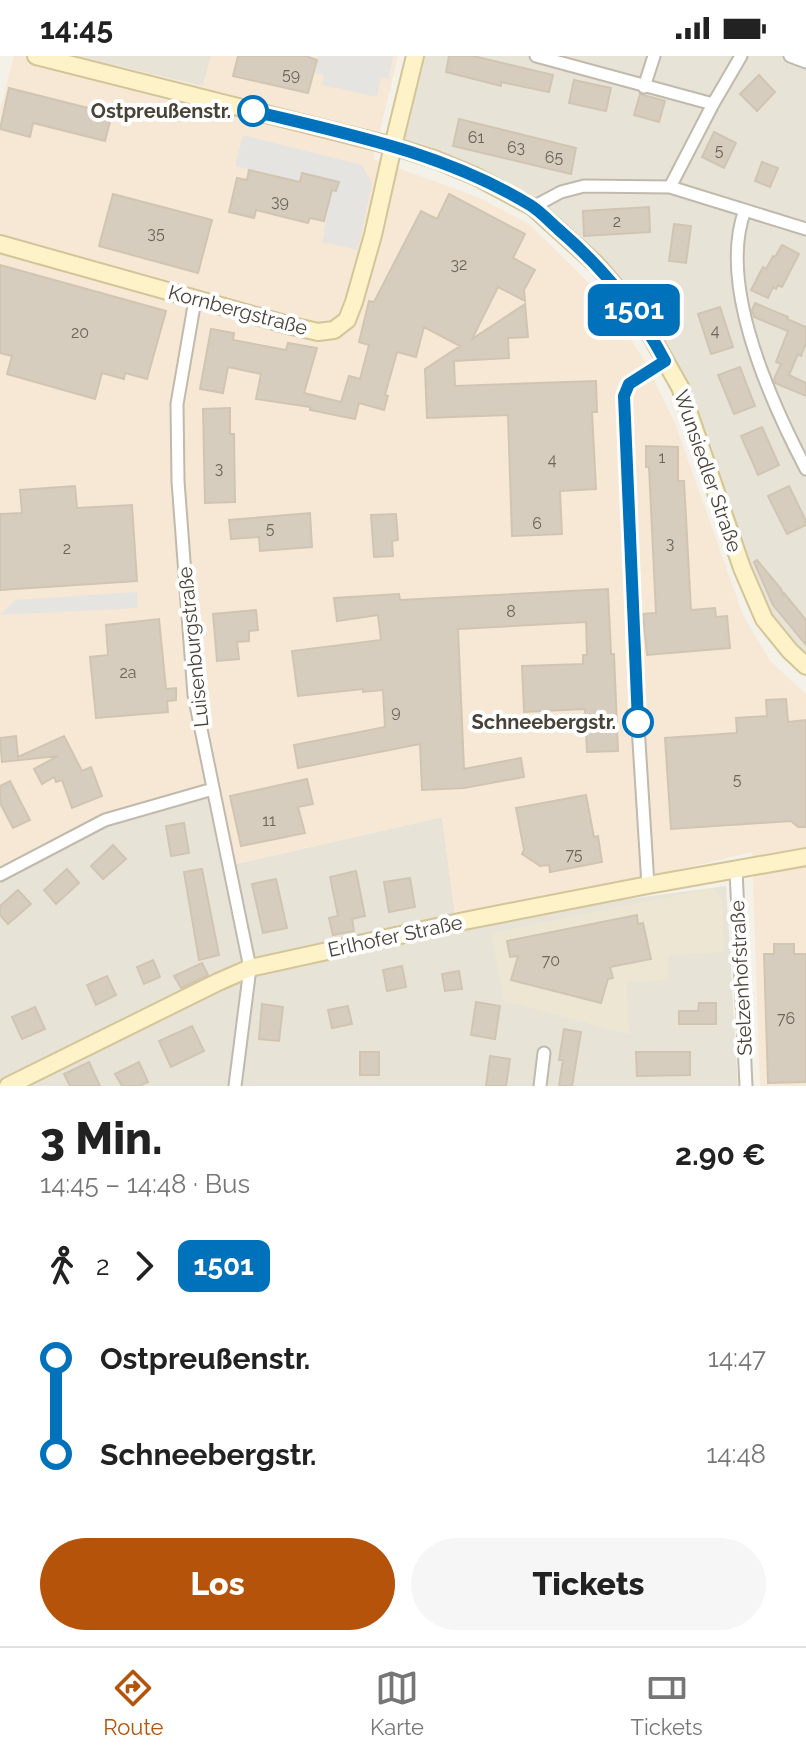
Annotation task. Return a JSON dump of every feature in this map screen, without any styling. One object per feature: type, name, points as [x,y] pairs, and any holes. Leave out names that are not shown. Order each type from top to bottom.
[{"type":"street","name":"Wunsiedler Straße","points":[[36,56],[393,146],[475,176],[533,207],[596,264],[627,300],[653,339],[680,387],[742,568],[764,619],[806,666]]},
{"type":"street","points":[[393,146],[415,56]]},
{"type":"street","points":[[536,56],[713,104]]},
{"type":"street","points":[[644,87],[654,56]]},
{"type":"street","points":[[670,187],[741,56]]},
{"type":"street","points":[[790,56],[806,62]]},
{"type":"street","name":"Kornbergstraße","points":[[0,244],[318,332],[334,330],[347,320],[354,302],[393,146]]},
{"type":"street","points":[[533,207],[561,192],[584,186],[670,187],[806,229]]},
{"type":"street","points":[[745,210],[740,222],[737,262],[742,307],[761,372],[806,469]]},
{"type":"street","name":"Luisenburgstraße","points":[[195,300],[177,404],[178,481],[194,695],[250,968],[235,1086]]},
{"type":"street","points":[[648,885],[624,396],[629,384],[665,361]]},
{"type":"street","points":[[0,875],[105,820],[213,789]]},
{"type":"street","name":"Erlhofer Straße","points":[[8,1086],[250,968],[479,918],[806,857]]},
{"type":"street","name":"Stelzenhofstraße","points":[[736,870],[746,1086]]},
{"type":"street","points":[[540,1086],[544,1053]]},
{"type":"shaded area","points":[[14,56],[74,56],[203,86],[211,56],[398,56],[373,159],[475,196],[528,223],[596,290],[642,356],[675,423],[743,615],[770,661],[806,694],[806,1086],[760,1086],[752,852],[456,923],[442,817],[231,865],[215,789],[80,828],[0,868],[0,110]]},
{"type":"shaded area","points":[[74,56],[211,56],[203,86]]},
{"type":"shaded area","points":[[318,56],[393,56],[389,79],[381,78],[377,97],[322,85],[324,75],[315,73]]},
{"type":"shaded area","points":[[414,56],[806,56],[806,674],[759,621],[677,390],[634,318],[564,237],[529,209],[476,179],[390,149]]},
{"type":"shaded area","points":[[243,135],[362,165],[372,183],[358,250],[322,242],[332,190],[336,191],[338,182],[303,173],[300,182],[235,166]]},
{"type":"shaded area","points":[[137,592],[138,608],[1,615],[15,600]]},
{"type":"shaded area","points":[[215,789],[232,865],[442,817],[456,922],[726,886],[738,1086],[0,1086],[0,868],[80,828]]},
{"type":"shaded area","points":[[713,888],[722,898],[724,952],[669,955],[668,980],[627,982],[629,1034],[504,1001],[491,933]]},
{"type":"building","points":[[238,56],[306,56],[317,60],[308,93],[233,76]]},
{"type":"building","points":[[449,56],[473,56],[553,75],[549,92],[501,82],[501,86],[446,72]]},
{"type":"building","points":[[759,75],[775,92],[757,111],[740,94]]},
{"type":"building","points":[[574,80],[611,88],[606,111],[569,103]]},
{"type":"building","points":[[9,88],[112,114],[105,141],[33,123],[30,137],[0,129]]},
{"type":"building","points":[[640,94],[665,101],[659,122],[634,115]]},
{"type":"building","points":[[459,119],[576,148],[571,174],[453,146]]},
{"type":"building","points":[[714,132],[736,143],[724,168],[702,157]]},
{"type":"building","points":[[762,162],[778,168],[770,187],[755,181]]},
{"type":"building","points":[[249,170],[300,182],[302,173],[339,182],[336,191],[332,190],[324,221],[310,218],[308,223],[256,210],[254,218],[229,212],[237,178],[247,180]]},
{"type":"building","points":[[113,194],[212,220],[198,273],[99,246]]},
{"type":"building","points":[[449,194],[525,234],[513,258],[535,270],[524,290],[525,301],[498,287],[472,339],[525,304],[528,337],[508,338],[509,358],[454,361],[455,386],[596,381],[597,412],[592,412],[596,489],[560,491],[562,534],[512,536],[508,415],[427,418],[425,369],[460,346],[424,327],[416,357],[397,352],[384,410],[359,403],[355,419],[310,410],[310,407],[256,399],[261,374],[228,367],[223,393],[200,389],[211,329],[234,333],[233,340],[286,350],[288,343],[317,348],[304,393],[341,402],[349,376],[360,379],[369,345],[359,342],[369,301],[374,302],[421,211],[437,219]]},
{"type":"building","points":[[649,207],[650,232],[584,236],[583,211]]},
{"type":"building","points":[[674,224],[691,226],[686,263],[669,261]]},
{"type":"building","points":[[782,245],[799,254],[782,287],[773,287],[768,298],[751,290],[763,267],[766,269]]},
{"type":"building","points":[[0,265],[166,311],[147,379],[125,373],[124,379],[102,373],[95,399],[7,374],[12,356],[0,353]]},
{"type":"building","points":[[755,303],[806,327],[806,343],[789,375],[806,383],[806,396],[775,383],[781,364],[776,362],[788,331],[754,317],[752,310]]},
{"type":"building","points":[[720,307],[733,347],[711,354],[698,314]]},
{"type":"building","points":[[740,367],[755,406],[734,414],[718,375]]},
{"type":"building","points":[[230,408],[230,434],[234,434],[235,502],[205,503],[203,409]]},
{"type":"building","points":[[762,427],[779,465],[758,475],[741,436]]},
{"type":"building","points":[[646,446],[678,447],[678,481],[684,481],[691,610],[715,608],[716,617],[727,616],[730,648],[647,655],[643,614],[656,613]]},
{"type":"building","points":[[75,486],[77,508],[132,505],[137,581],[0,590],[0,514],[22,513],[20,490]]},
{"type":"building","points":[[789,486],[806,525],[787,534],[768,496]]},
{"type":"building","points":[[310,513],[312,547],[260,551],[259,537],[231,539],[229,520]]},
{"type":"building","points":[[396,514],[398,540],[392,541],[393,556],[374,557],[371,515]]},
{"type":"building","points":[[757,560],[806,620],[806,645],[773,605],[754,562]]},
{"type":"building","points":[[608,589],[618,751],[587,752],[585,709],[524,712],[522,666],[583,664],[583,655],[587,655],[586,622],[458,629],[464,769],[521,758],[524,777],[464,788],[422,790],[420,744],[298,768],[294,745],[385,727],[383,690],[363,692],[363,689],[298,696],[292,651],[381,640],[378,615],[337,621],[334,598],[399,594],[400,600]]},
{"type":"building","points":[[256,610],[258,630],[249,631],[249,641],[237,642],[239,659],[217,661],[213,614]]},
{"type":"building","points":[[159,619],[166,689],[176,688],[176,700],[167,701],[168,712],[96,718],[90,657],[108,655],[106,625]]},
{"type":"building","points":[[786,699],[788,722],[806,720],[806,827],[798,827],[791,821],[671,829],[665,738],[737,733],[736,718],[767,716],[766,700]]},
{"type":"building","points":[[16,736],[18,757],[64,736],[82,771],[91,767],[102,796],[72,808],[62,780],[56,782],[54,777],[42,784],[34,769],[58,756],[2,762],[0,738]]},
{"type":"building","points":[[307,779],[313,804],[298,807],[305,833],[241,846],[230,796]]},
{"type":"building","points":[[10,781],[30,820],[13,828],[0,803],[0,786]]},
{"type":"building","points":[[586,795],[602,862],[550,872],[549,865],[540,866],[522,854],[524,850],[516,808]]},
{"type":"building","points":[[184,823],[189,853],[171,856],[166,826]]},
{"type":"building","points":[[113,845],[126,859],[103,879],[91,866]]},
{"type":"building","points":[[67,869],[79,883],[56,904],[44,890]]},
{"type":"building","points":[[202,869],[219,955],[199,960],[184,872]]},
{"type":"building","points":[[356,871],[365,916],[352,919],[354,931],[333,935],[329,918],[338,916],[330,877]]},
{"type":"building","points":[[410,878],[415,907],[389,912],[384,882]]},
{"type":"building","points":[[276,879],[287,928],[263,933],[252,884]]},
{"type":"building","points":[[18,890],[31,904],[8,924],[0,915],[0,906]]},
{"type":"building","points":[[637,915],[638,924],[643,923],[651,959],[610,967],[613,978],[608,979],[601,1003],[511,980],[518,956],[510,957],[507,941]]},
{"type":"building","points":[[774,944],[794,944],[794,954],[806,954],[806,1082],[768,1083],[764,954],[774,954]]},
{"type":"building","points":[[153,960],[160,977],[144,984],[137,967]]},
{"type":"building","points":[[202,963],[208,975],[181,988],[174,976]]},
{"type":"building","points":[[402,966],[406,987],[387,991],[383,970]]},
{"type":"building","points":[[459,971],[462,989],[445,991],[442,974]]},
{"type":"building","points":[[107,976],[116,995],[96,1005],[87,985]]},
{"type":"building","points":[[476,1002],[500,1006],[495,1039],[471,1035]]},
{"type":"building","points":[[699,1003],[716,1003],[716,1024],[679,1024],[679,1011],[698,1011]]},
{"type":"building","points":[[262,1004],[283,1007],[279,1041],[259,1039]]},
{"type":"building","points":[[348,1006],[352,1024],[332,1028],[328,1010]]},
{"type":"building","points":[[35,1007],[45,1029],[22,1039],[12,1017]]},
{"type":"building","points":[[192,1026],[204,1051],[171,1067],[159,1041]]},
{"type":"building","points":[[564,1029],[581,1032],[572,1086],[559,1086]]},
{"type":"building","points":[[360,1052],[379,1052],[379,1075],[360,1075]]},
{"type":"building","points":[[636,1052],[690,1052],[690,1075],[637,1076]]},
{"type":"building","points":[[490,1056],[510,1059],[506,1086],[486,1086]]},
{"type":"building","points":[[89,1062],[100,1086],[70,1086],[64,1074]]},
{"type":"building","points":[[139,1062],[148,1082],[139,1086],[122,1086],[115,1074]]},
{"type":"bus line","name":"1501","points":[[253,111],[434,159],[475,176],[533,207],[596,264],[627,300],[653,339],[665,361],[629,384],[624,396],[638,722]]},
{"type":"place","name":"Ostpreußenstr.","points":[[253,111]]},
{"type":"place","name":"Schneebergstr.","points":[[638,722]]}]
